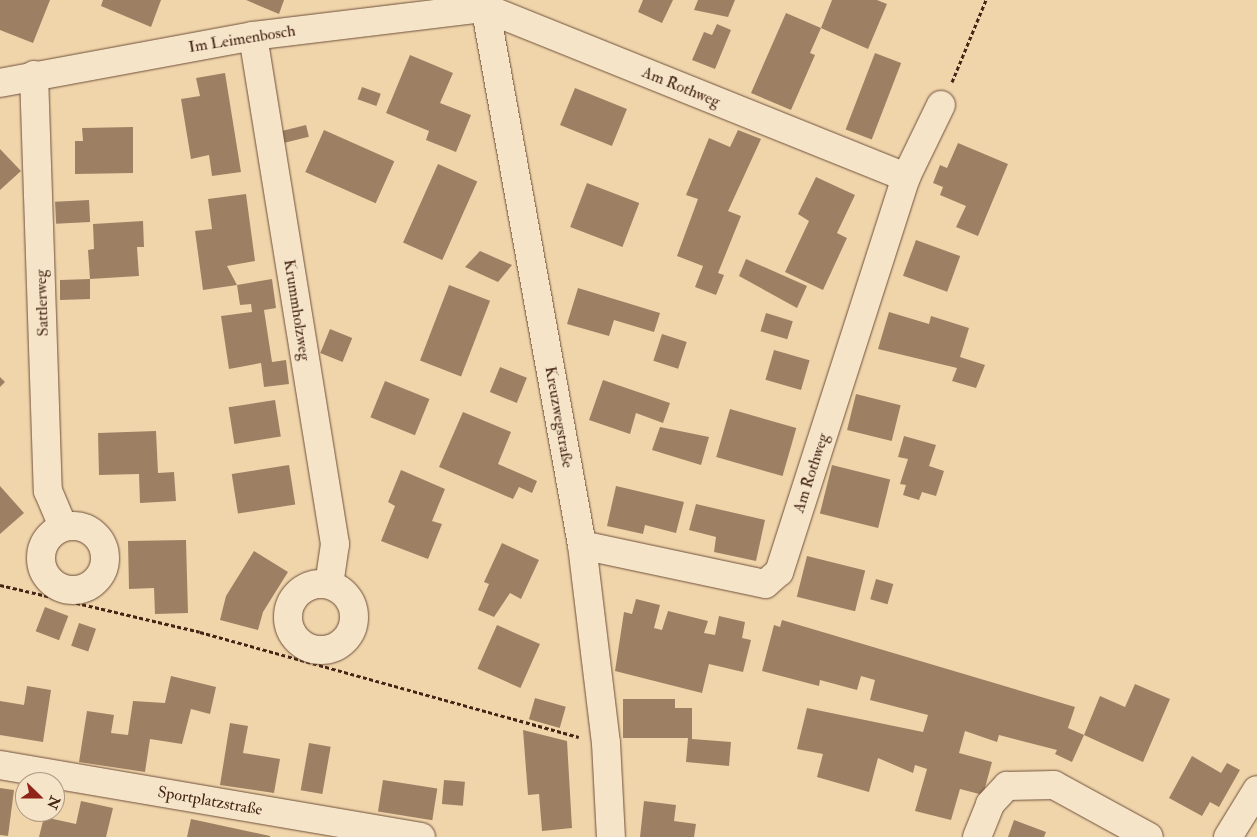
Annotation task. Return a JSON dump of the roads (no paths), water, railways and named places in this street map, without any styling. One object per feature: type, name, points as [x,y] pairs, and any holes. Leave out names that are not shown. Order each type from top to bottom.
[{"type":"street","name":"Im Leimenbosch","points":[[0,83],[253,36],[484,4]]},
{"type":"street","name":"Am Rothweg","points":[[484,4],[906,177]]},
{"type":"street","name":"Kreuzwegstraße","points":[[484,4],[582,545],[606,743],[611,837]]},
{"type":"street","name":"Krummholzweg","points":[[253,36],[335,544],[329,585]]},
{"type":"street","name":"Sattlerweg","points":[[34,76],[48,491],[62,527]]},
{"type":"street","name":"Am Rothweg","points":[[582,545],[765,584],[779,572],[906,177],[921,154],[942,106]]},
{"type":"street","points":[[62,527],[83,527],[104,549],[97,579],[71,595],[52,583],[42,566],[42,547],[62,527]]},
{"type":"street","points":[[329,585],[347,596],[354,617],[348,637],[322,657],[300,642],[293,634],[289,612],[303,590],[329,585]]},
{"type":"street","name":"Sportplatzstraße","points":[[0,765],[304,828],[420,837]]},
{"type":"street","points":[[977,837],[990,804],[1007,786],[1054,785],[1149,837]]},
{"type":"street","points":[[1228,837],[1257,790]]}]
